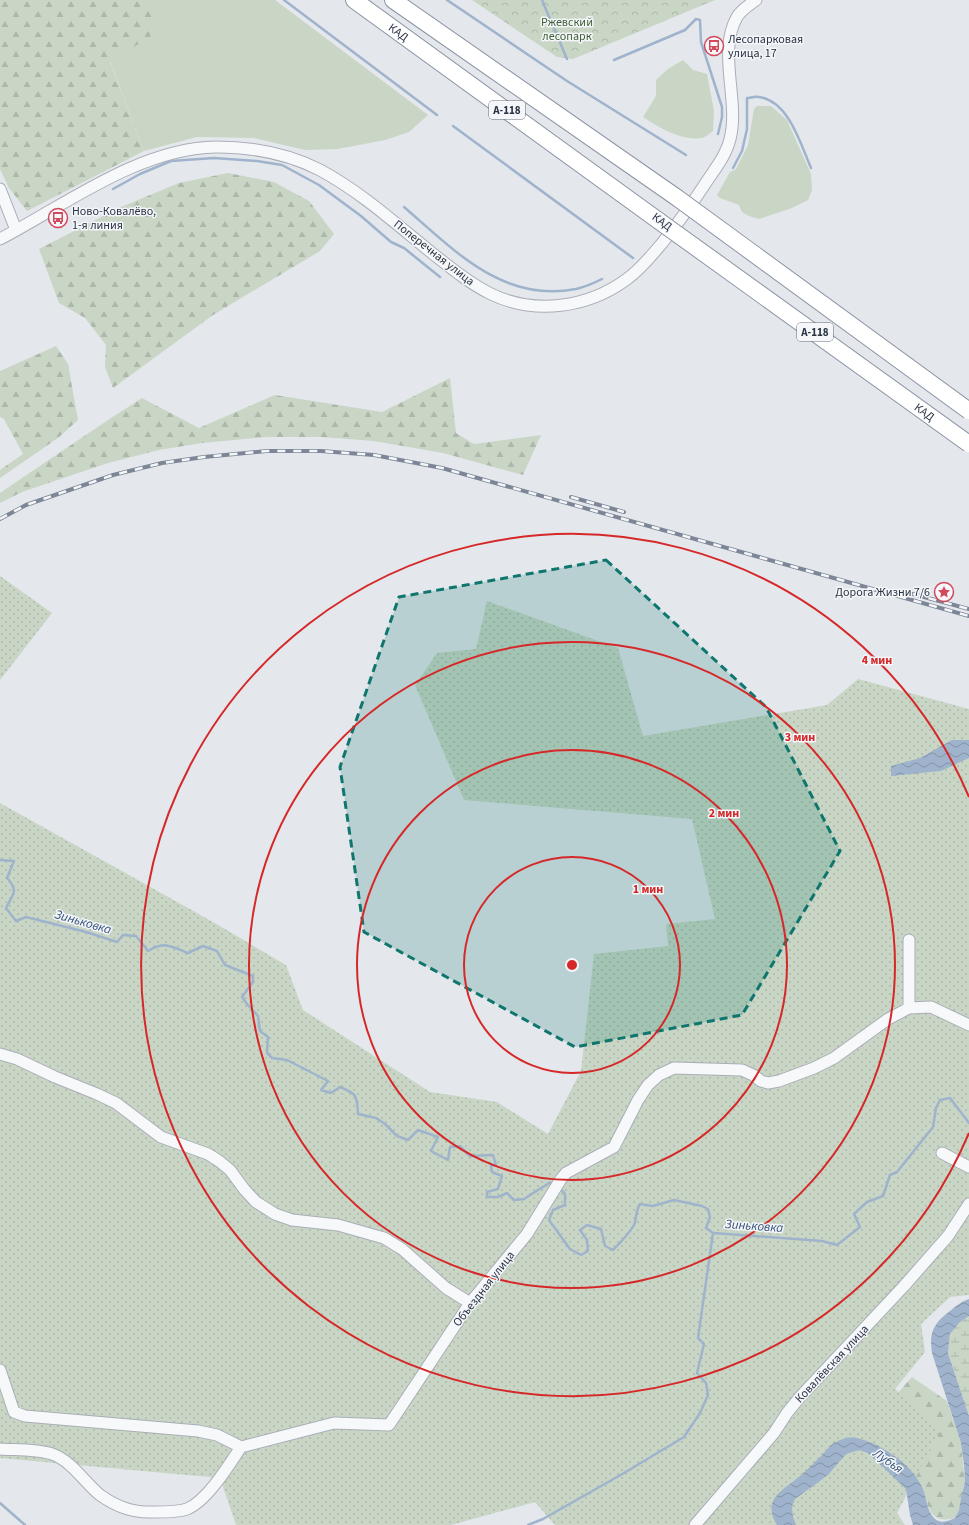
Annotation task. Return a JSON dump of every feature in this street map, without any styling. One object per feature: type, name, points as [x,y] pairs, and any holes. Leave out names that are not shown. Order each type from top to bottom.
[{"type":"highway","name":"КАД","points":[[354,0],[969,444]]},
{"type":"highway","name":"КАД","points":[[393,0],[676,198],[969,410]]},
{"type":"street","name":"Поперечная улица","points":[[0,239],[88,188],[145,162],[196,148],[217,147],[251,149],[282,154],[294,158],[333,178],[363,197],[468,281],[492,294],[523,304],[540,306],[554,306],[590,300],[619,285],[642,266],[686,213],[724,155],[730,142],[733,126],[728,49],[731,33],[737,17],[756,0]]},
{"type":"street","points":[[0,189],[16,230]]},
{"type":"street","points":[[909,940],[909,1008],[931,1007],[969,1025]]},
{"type":"street","name":"Объездная улица","points":[[241,1447],[334,1423],[388,1425],[470,1303],[527,1234],[561,1178],[566,1173],[614,1147],[638,1100],[648,1084],[659,1075],[674,1068],[730,1069],[742,1070],[761,1081],[768,1083],[779,1081],[814,1068],[834,1058],[888,1019],[909,1008]]},
{"type":"street","points":[[0,1054],[17,1059],[116,1103],[161,1137],[208,1154],[230,1170],[256,1202],[275,1214],[292,1220],[338,1224],[384,1238],[402,1249],[446,1288],[470,1303]]},
{"type":"street","points":[[942,1153],[969,1167]]},
{"type":"street","name":"Ковалёвская улица","points":[[695,1525],[774,1433],[800,1397],[904,1286],[948,1236],[969,1204]]},
{"type":"street","points":[[0,1370],[14,1412],[24,1416],[198,1431],[217,1435],[241,1447],[210,1490],[199,1501],[187,1509],[141,1513],[116,1505],[99,1494],[63,1460],[51,1454],[0,1449]]},
{"type":"highlighted area","points":[[606,560],[766,707],[840,851],[742,1015],[575,1047],[364,932],[340,767],[399,597]]},
{"type":"green space","points":[[0,0],[150,0],[156,8],[156,33],[110,62],[144,151],[27,211],[9,188],[0,169]]},
{"type":"green space","points":[[150,0],[275,0],[428,115],[409,132],[385,140],[338,149],[305,150],[254,138],[197,137],[144,151],[110,61],[156,33],[156,8]]},
{"type":"green space","name":"Ржевский лесопарк","points":[[472,0],[715,0],[573,59],[557,57]]},
{"type":"green space","points":[[683,60],[693,70],[707,74],[714,111],[713,131],[702,138],[686,138],[679,136],[643,117],[656,96],[656,80],[668,69]]},
{"type":"green space","points":[[757,106],[771,106],[787,120],[811,174],[812,190],[808,200],[792,208],[759,219],[742,212],[739,205],[720,198],[717,195],[730,172],[736,169],[748,145],[754,109]]},
{"type":"green space","points":[[228,173],[274,182],[309,201],[334,234],[320,251],[213,315],[113,388],[105,367],[106,345],[85,318],[59,303],[39,249],[121,207],[179,183]]},
{"type":"green space","points":[[56,346],[68,364],[78,420],[58,438],[0,478],[0,470],[23,454],[4,419],[0,417],[0,371]]},
{"type":"green space","points":[[450,378],[456,433],[474,444],[541,435],[523,475],[443,453],[374,441],[321,437],[267,437],[202,443],[159,450],[108,463],[22,492],[0,503],[0,493],[142,398],[199,428],[275,395],[382,412]]},
{"type":"green space","points":[[0,576],[52,613],[0,680]]},
{"type":"green space","points":[[487,601],[618,648],[643,736],[827,705],[858,679],[969,709],[969,1295],[950,1297],[921,1324],[925,1352],[895,1389],[941,1430],[897,1513],[905,1525],[555,1525],[535,1502],[451,1525],[236,1525],[220,1478],[0,1458],[0,803],[213,922],[286,965],[303,1010],[430,1092],[497,1102],[548,1134],[581,1071],[594,954],[668,946],[666,924],[715,919],[692,819],[464,800],[415,685],[437,653],[476,649]]},
{"type":"green space","points":[[969,1316],[969,1416],[948,1353],[950,1334],[960,1322]]},
{"type":"green space","points":[[912,1377],[947,1401],[961,1443],[965,1482],[959,1510],[955,1518],[939,1519],[935,1516],[928,1506],[922,1486],[734,1494],[880,1413]]},
{"type":"water","points":[[952,740],[969,740],[969,758],[941,771],[891,776],[891,766],[920,758]]},
{"type":"water","name":"Лубья","points":[[969,1299],[969,1316],[960,1322],[950,1334],[948,1353],[969,1416],[969,1525],[913,1525],[906,1489],[868,1453],[859,1450],[846,1454],[828,1475],[795,1499],[792,1507],[796,1525],[777,1525],[771,1509],[772,1502],[776,1496],[805,1472],[832,1444],[851,1437],[866,1441],[886,1450],[904,1464],[919,1480],[930,1513],[937,1521],[948,1521],[955,1518],[959,1510],[965,1482],[964,1465],[961,1443],[932,1353],[931,1339],[936,1324],[957,1306]]},
{"type":"waterway","points":[[284,0],[437,115]]},
{"type":"waterway","points":[[447,0],[567,81],[686,155]]},
{"type":"waterway","points":[[542,0],[567,59]]},
{"type":"waterway","points":[[614,60],[685,30],[696,19],[700,20],[701,42],[722,107],[722,117],[718,134]]},
{"type":"waterway","points":[[733,168],[742,151],[747,129],[747,98],[756,97],[769,100],[786,115],[798,136],[811,168]]},
{"type":"waterway","points":[[453,126],[633,258]]},
{"type":"waterway","points":[[113,189],[140,174],[171,161],[214,158],[257,161],[282,165],[319,185],[361,216],[391,242],[404,248],[440,277]]},
{"type":"waterway","points":[[404,207],[462,256],[482,270],[503,281],[526,288],[550,291],[576,289],[602,279]]},
{"type":"waterway","name":"Зиньковка","points":[[0,860],[14,861],[7,878],[13,886],[14,893],[6,908],[16,921],[26,917],[86,932],[117,942],[123,935],[136,936],[148,951],[164,945],[188,953],[203,946],[217,951],[225,965],[253,976],[253,982],[242,997],[258,1016],[260,1031],[268,1037],[267,1053],[272,1058],[287,1060],[328,1081],[321,1090],[331,1093],[340,1087],[350,1092],[355,1096],[358,1114],[376,1118],[385,1124],[397,1136],[408,1140],[418,1130],[438,1137],[431,1151],[448,1160],[450,1147],[460,1146],[470,1156],[493,1155],[496,1165],[491,1165],[492,1172],[502,1176],[498,1189],[487,1192],[487,1197],[498,1197],[507,1193],[514,1200],[524,1199],[549,1183],[553,1184]]},
{"type":"waterway","name":"Зиньковка","points":[[559,1187],[565,1194],[565,1205],[553,1210],[549,1220],[570,1249],[581,1255],[588,1251],[587,1240],[580,1230],[587,1225],[601,1229],[605,1246],[613,1250],[634,1225],[637,1210],[640,1204],[653,1206],[674,1200],[702,1206],[708,1209],[710,1217],[706,1228],[713,1233],[822,1241],[837,1245],[860,1227],[854,1214],[867,1202],[883,1196],[890,1175],[897,1172],[933,1127],[936,1108],[940,1100],[950,1098],[969,1123]]},
{"type":"waterway","points":[[528,1525],[543,1519],[684,1437],[700,1413],[708,1395],[706,1383],[697,1373],[704,1344],[698,1338],[713,1233]]},
{"type":"waterway","points":[[0,1503],[25,1525]]},
{"type":"railway","points":[[0,519],[26,505],[113,475],[162,463],[267,451],[321,451],[374,455],[442,468],[969,616]]},
{"type":"railway","points":[[571,497],[624,512]]},
{"type":"railway","points":[[913,594],[969,609]]},
{"type":"place","name":"Лесопарковая улица, 17","points":[[714,46]]},
{"type":"place","name":"Ново-Ковалёво, 1-я линия","points":[[58,218]]},
{"type":"place","name":"Дорога Жизни 7/6","points":[[944,592]]}]
